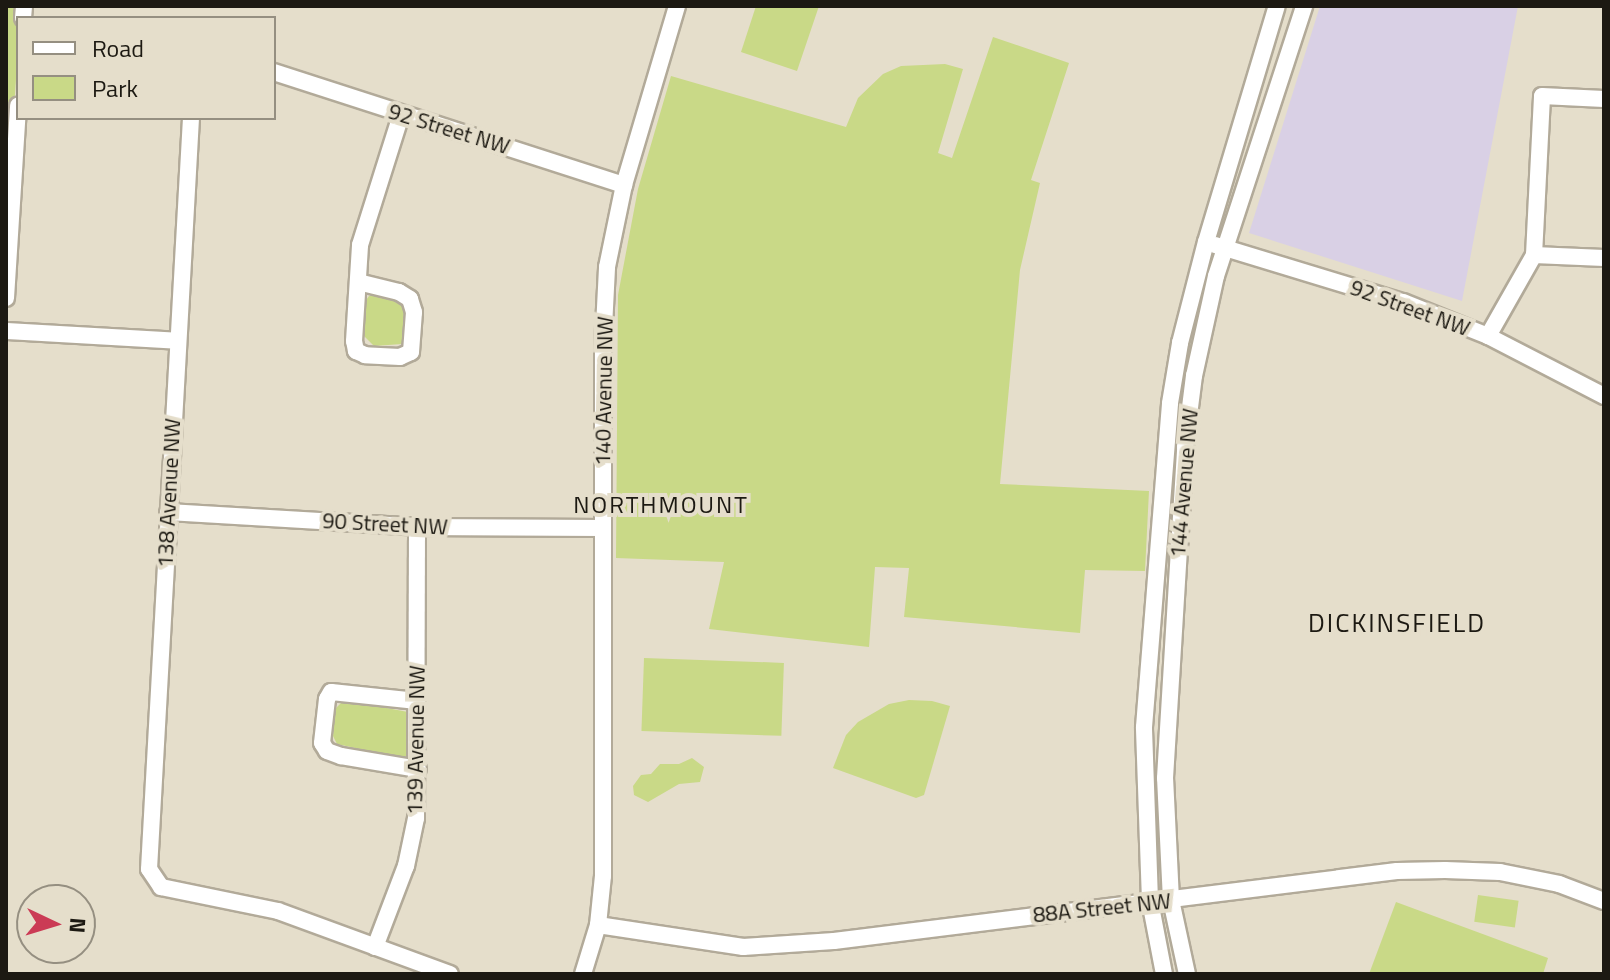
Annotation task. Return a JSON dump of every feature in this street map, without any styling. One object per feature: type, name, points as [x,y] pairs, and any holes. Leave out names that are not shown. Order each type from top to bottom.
[{"type":"street","name":"140 Avenue NW","points":[[583,974],[598,925],[603,876],[603,347],[607,267],[624,185],[677,6]]},
{"type":"street","name":"144 Avenue NW","points":[[1164,974],[1150,901],[1144,727],[1163,467],[1180,343],[1206,242],[1277,6]]},
{"type":"street","name":"144 Avenue NW","points":[[1187,974],[1171,900],[1165,778],[1185,447],[1203,327],[1225,248],[1304,6]]},
{"type":"street","name":"92 Street NW","points":[[276,73],[624,185]]},
{"type":"street","points":[[1488,336],[1534,255],[1542,96],[1604,99]]},
{"type":"street","points":[[358,282],[399,292],[410,299],[414,312],[411,352],[400,357],[356,351],[358,282],[360,245],[401,115]]},
{"type":"street","points":[[6,298],[17,120]]},
{"type":"street","name":"138 Avenue NW","points":[[191,120],[149,869],[161,887],[278,911],[375,947]]},
{"type":"street","name":"92 Street NW","points":[[1206,242],[1403,302],[1488,336],[1604,396]]},
{"type":"street","points":[[1534,255],[1604,258]]},
{"type":"street","points":[[6,331],[178,341]]},
{"type":"street","name":"90 Street NW","points":[[168,512],[417,527],[602,528]]},
{"type":"street","name":"139 Avenue NW","points":[[375,947],[406,866],[416,818],[417,527]]},
{"type":"street","points":[[417,701],[331,692],[327,699],[322,743],[327,751],[341,756],[418,769]]},
{"type":"street","name":"88A Street NW","points":[[598,925],[743,947],[834,941],[1397,871],[1500,872],[1559,884],[1604,901]]},
{"type":"street","points":[[375,947],[450,974]]},
{"type":"shaded area","points":[[1320,6],[1518,6],[1462,301],[1249,233]]},
{"type":"green space","points":[[6,6],[21,6],[20,16],[16,16],[16,79],[6,225]]},
{"type":"green space","points":[[756,6],[819,6],[797,71],[741,52]]},
{"type":"green space","points":[[993,37],[1069,63],[1031,180],[1040,183],[1020,270],[1000,484],[1149,491],[1145,571],[1085,570],[1080,633],[904,617],[909,568],[875,567],[869,647],[709,629],[724,562],[616,558],[618,295],[638,189],[671,76],[846,127],[858,98],[883,74],[901,66],[945,64],[963,69],[938,153],[952,158]]},
{"type":"green space","points":[[379,294],[404,305],[406,337],[402,344],[374,346],[363,335],[364,303],[369,296]]},
{"type":"green space","points":[[644,658],[784,663],[781,736],[641,731]]},
{"type":"green space","points":[[344,700],[408,712],[411,750],[407,756],[401,758],[337,744],[333,736],[335,709]]},
{"type":"green space","points":[[909,700],[950,706],[924,795],[916,798],[833,768],[846,735],[858,722],[889,704]]},
{"type":"green space","points":[[692,758],[704,767],[700,782],[679,784],[648,802],[634,795],[633,786],[641,775],[651,774],[660,764],[679,764]]},
{"type":"green space","points":[[1478,895],[1519,901],[1515,927],[1474,922]]},
{"type":"green space","points":[[1396,902],[1548,958],[1543,974],[1369,974]]},
{"type":"district","name":"NORTHMOUNT","points":[[661,505]]},
{"type":"district","name":"DICKINSFIELD","points":[[1397,623]]}]
